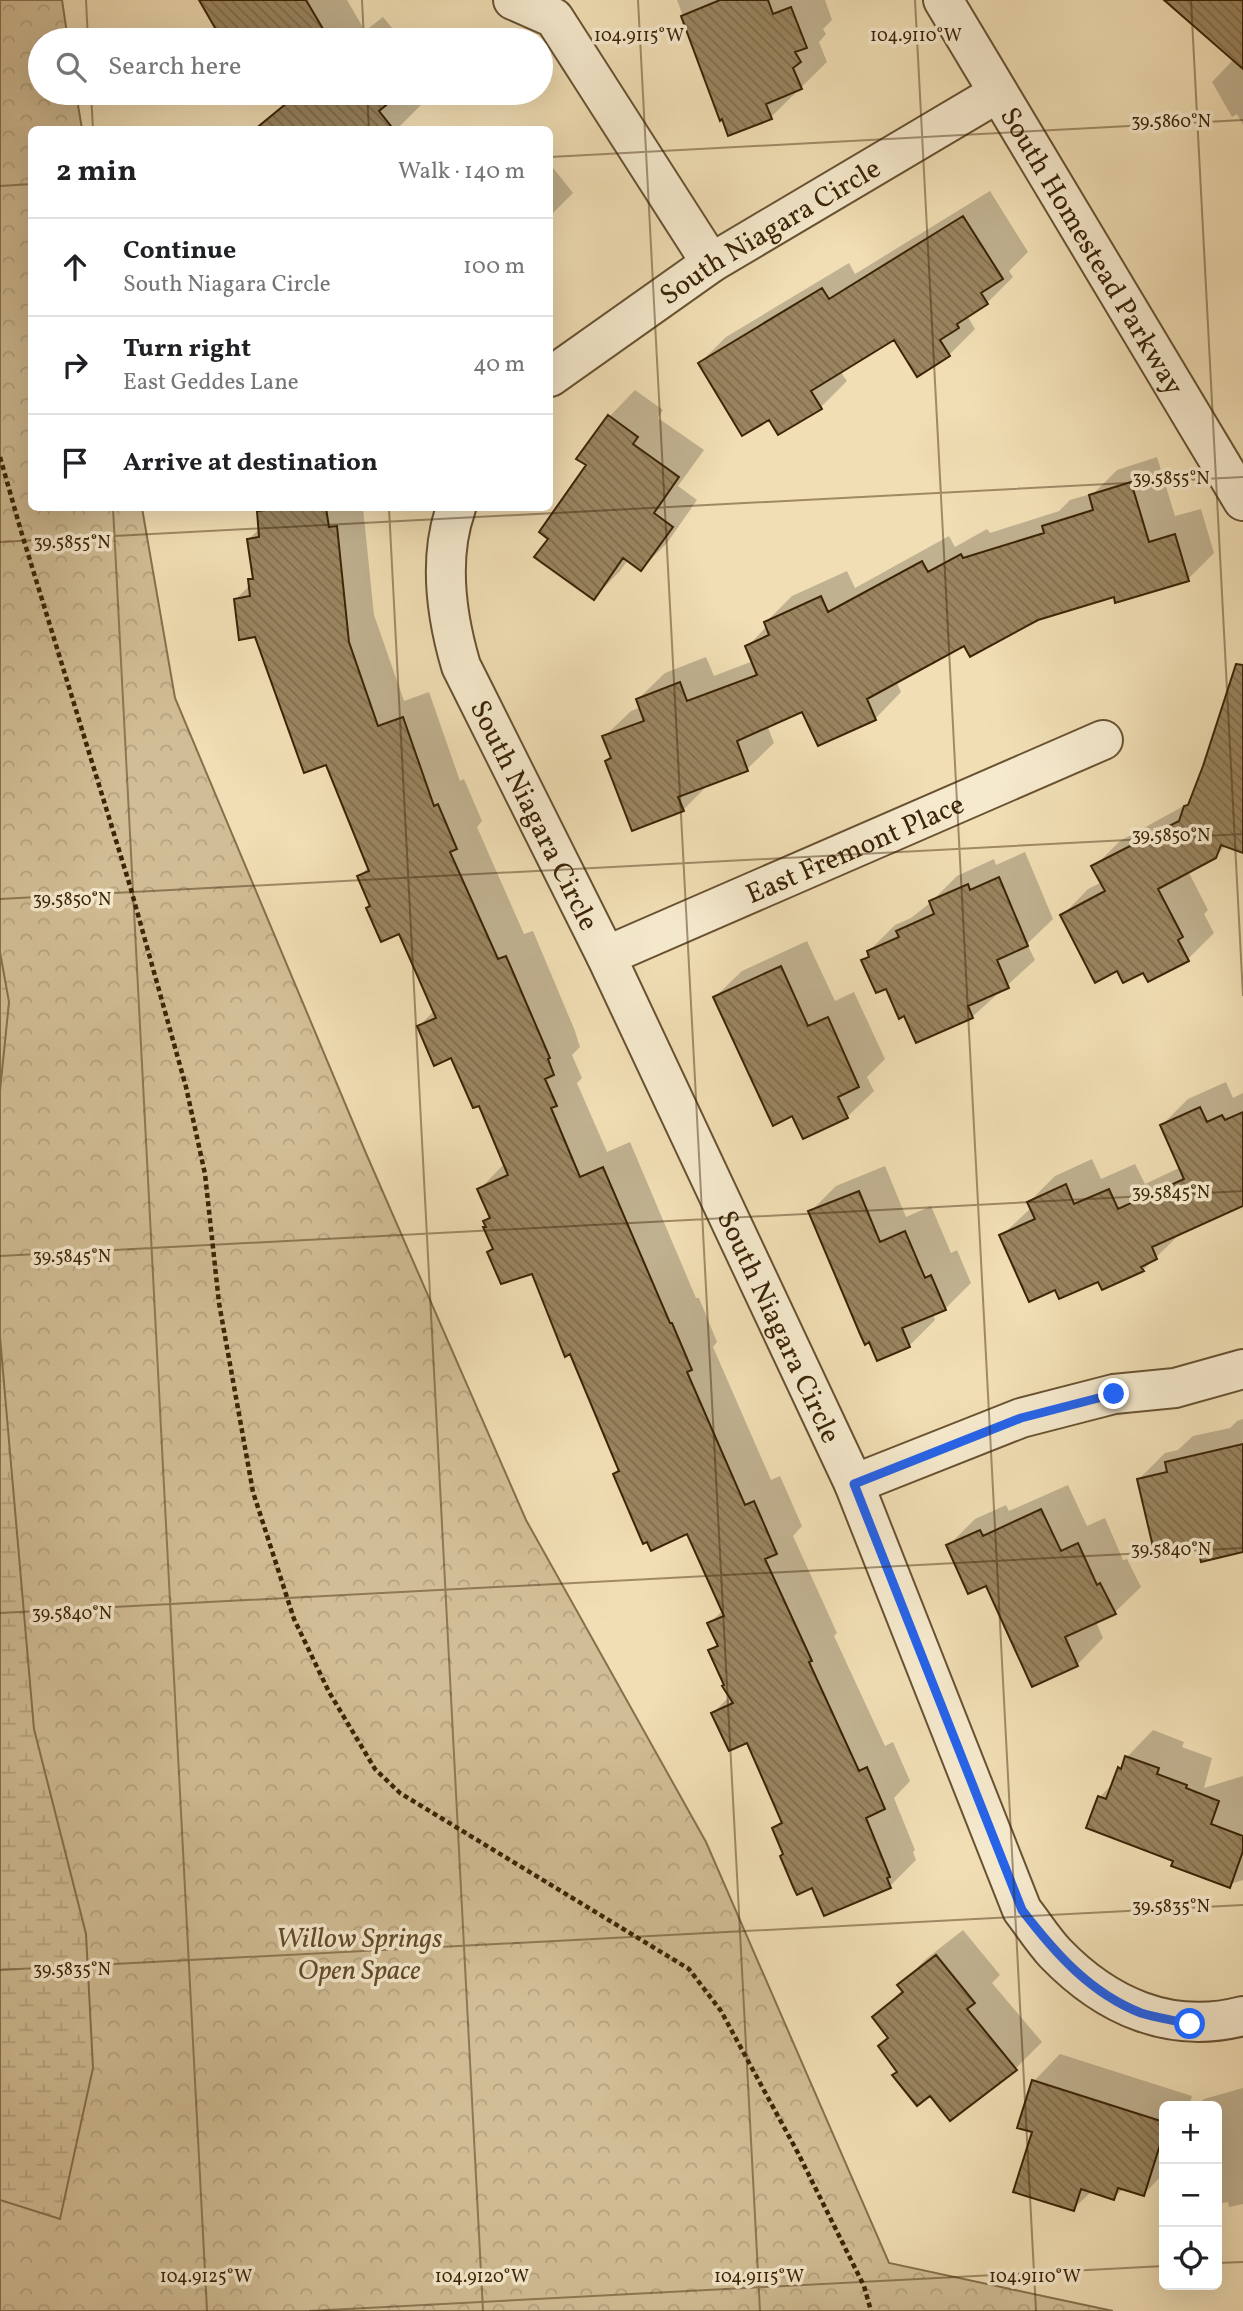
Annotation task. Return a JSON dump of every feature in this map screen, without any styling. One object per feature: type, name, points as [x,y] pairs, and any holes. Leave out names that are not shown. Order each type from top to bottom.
[{"type":"street","points":[[513,0],[554,18],[711,262]]},
{"type":"street","name":"South Homestead Parkway","points":[[943,0],[1243,501]]},
{"type":"street","name":"South Niagara Circle","points":[[553,375],[711,262],[998,93]]},
{"type":"street","name":"South Niagara Circle","points":[[455,511],[445,568],[450,627],[461,666],[606,956],[854,1484],[1022,1910],[1055,1953],[1101,1993],[1143,2013],[1190,2024],[1221,2022],[1243,2016]]},
{"type":"street","name":"East Fremont Place","points":[[606,956],[1102,740]]},
{"type":"street","points":[[854,1484],[1021,1418],[1114,1394],[1175,1388],[1243,1369]]},
{"type":"path","points":[[0,457],[20,531],[130,886],[186,1087],[205,1174],[219,1303],[253,1492],[294,1619],[329,1692],[375,1769],[400,1793],[689,1969],[721,2011],[798,2153],[864,2286],[871,2311]]},
{"type":"green space","name":"Willow Springs Open Space","points":[[0,0],[62,0],[66,28],[28,28],[28,105],[78,105],[82,126],[28,126],[28,511],[143,511],[175,698],[365,1151],[526,1520],[706,1842],[889,2263],[1113,2311],[0,2311]]},
{"type":"green space","points":[[0,952],[9,1002],[0,1091]]},
{"type":"green space","points":[[0,1337],[34,1729],[86,1934],[93,2068],[60,2219],[0,2200]]},
{"type":"building","points":[[199,0],[306,0],[322,28],[215,28]]},
{"type":"building","points":[[720,0],[768,0],[773,14],[791,7],[807,48],[795,52],[801,62],[793,68],[802,89],[766,104],[772,119],[728,136],[681,16]]},
{"type":"building","points":[[1164,0],[1243,0],[1243,69]]},
{"type":"building","points":[[284,105],[386,105],[379,111],[391,126],[259,126]]},
{"type":"building","points":[[963,216],[1003,279],[981,293],[988,304],[957,324],[959,328],[940,340],[950,356],[917,377],[894,340],[811,391],[822,409],[778,435],[769,420],[742,436],[698,363],[822,288],[829,299]]},
{"type":"building","points":[[608,415],[638,437],[633,444],[679,477],[654,513],[673,527],[641,571],[623,558],[594,600],[534,557],[548,539],[539,532],[586,465],[576,459]]},
{"type":"building","points":[[1131,482],[1149,542],[1175,534],[1189,581],[1115,603],[1114,597],[1038,620],[970,657],[964,646],[867,699],[876,720],[818,746],[802,712],[737,741],[748,771],[678,797],[684,811],[632,831],[605,761],[611,758],[602,736],[644,721],[636,699],[680,682],[687,701],[757,675],[745,646],[769,635],[764,622],[821,596],[828,612],[922,561],[928,572],[961,554],[963,558],[1044,533],[1042,526],[1093,510],[1089,495]]},
{"type":"building","points":[[257,511],[326,511],[329,527],[337,526],[349,642],[378,726],[403,717],[434,806],[438,804],[457,849],[450,852],[498,959],[506,956],[550,1058],[548,1059],[554,1075],[545,1079],[557,1106],[551,1108],[580,1177],[603,1167],[692,1370],[687,1372],[745,1505],[754,1501],[777,1554],[765,1559],[859,1771],[867,1767],[885,1809],[866,1818],[890,1877],[887,1878],[891,1888],[824,1916],[812,1888],[797,1895],[780,1856],[783,1854],[772,1828],[782,1823],[747,1743],[729,1751],[711,1713],[733,1703],[722,1686],[724,1685],[708,1650],[718,1646],[707,1623],[724,1616],[687,1534],[651,1551],[647,1542],[643,1544],[613,1474],[619,1471],[570,1354],[565,1357],[532,1274],[501,1284],[487,1252],[493,1249],[483,1221],[490,1218],[477,1189],[508,1175],[479,1106],[473,1108],[451,1058],[434,1066],[417,1026],[436,1018],[399,934],[381,942],[366,908],[370,906],[357,876],[369,871],[326,765],[304,773],[255,637],[239,640],[234,599],[250,596],[248,579],[253,579],[247,539],[259,537]]},
{"type":"building","points":[[1236,664],[1243,665],[1243,853],[1221,845],[1216,858],[1158,889],[1183,937],[1178,940],[1189,961],[1148,982],[1143,973],[1123,983],[1117,971],[1095,983],[1060,915],[1105,891],[1091,866],[1179,821],[1203,766]]},
{"type":"building","points":[[999,877],[1028,946],[997,960],[1009,988],[968,1006],[973,1018],[916,1043],[904,1016],[899,1019],[886,989],[876,993],[861,960],[869,957],[867,951],[899,937],[896,931],[934,914],[929,901],[968,884],[970,890]]},
{"type":"building","points":[[781,966],[808,1026],[828,1017],[859,1087],[838,1097],[848,1118],[803,1139],[792,1116],[773,1126],[713,997]]},
{"type":"building","points":[[1200,1107],[1207,1122],[1222,1115],[1225,1120],[1243,1112],[1243,1206],[1152,1247],[1157,1259],[1141,1267],[1144,1271],[1102,1290],[1098,1282],[1059,1299],[1055,1290],[1029,1302],[999,1235],[1035,1219],[1027,1202],[1066,1184],[1074,1204],[1109,1189],[1118,1209],[1184,1179],[1160,1125]]},
{"type":"building","points":[[859,1191],[880,1242],[905,1231],[925,1278],[931,1275],[946,1310],[902,1328],[910,1347],[877,1361],[869,1342],[865,1345],[808,1211]]},
{"type":"building","points":[[1243,1444],[1243,1552],[1201,1562],[1196,1542],[1154,1551],[1137,1479],[1167,1472],[1165,1462]]},
{"type":"building","points":[[1041,1509],[1061,1551],[1078,1543],[1097,1585],[1100,1583],[1116,1614],[1065,1637],[1078,1666],[1032,1687],[986,1586],[968,1594],[946,1545],[980,1530],[983,1536]]},
{"type":"building","points":[[1125,1756],[1159,1768],[1157,1774],[1219,1801],[1211,1824],[1243,1836],[1243,1851],[1230,1888],[1171,1866],[1173,1861],[1086,1828],[1098,1796],[1106,1799]]},
{"type":"building","points":[[936,1955],[975,2003],[967,2009],[1017,2070],[950,2121],[930,2096],[917,2106],[892,2075],[897,2072],[878,2046],[888,2038],[872,2017],[903,1992],[897,1985]]},
{"type":"building","points":[[1032,2080],[1159,2120],[1159,2148],[1144,2196],[1118,2188],[1114,2200],[1081,2189],[1074,2211],[1013,2192],[1032,2132],[1017,2128]]},
{"type":"route","points":[[1114,1394],[1021,1418],[854,1484],[1022,1910],[1055,1953],[1101,1993],[1143,2013],[1190,2024]]}]
